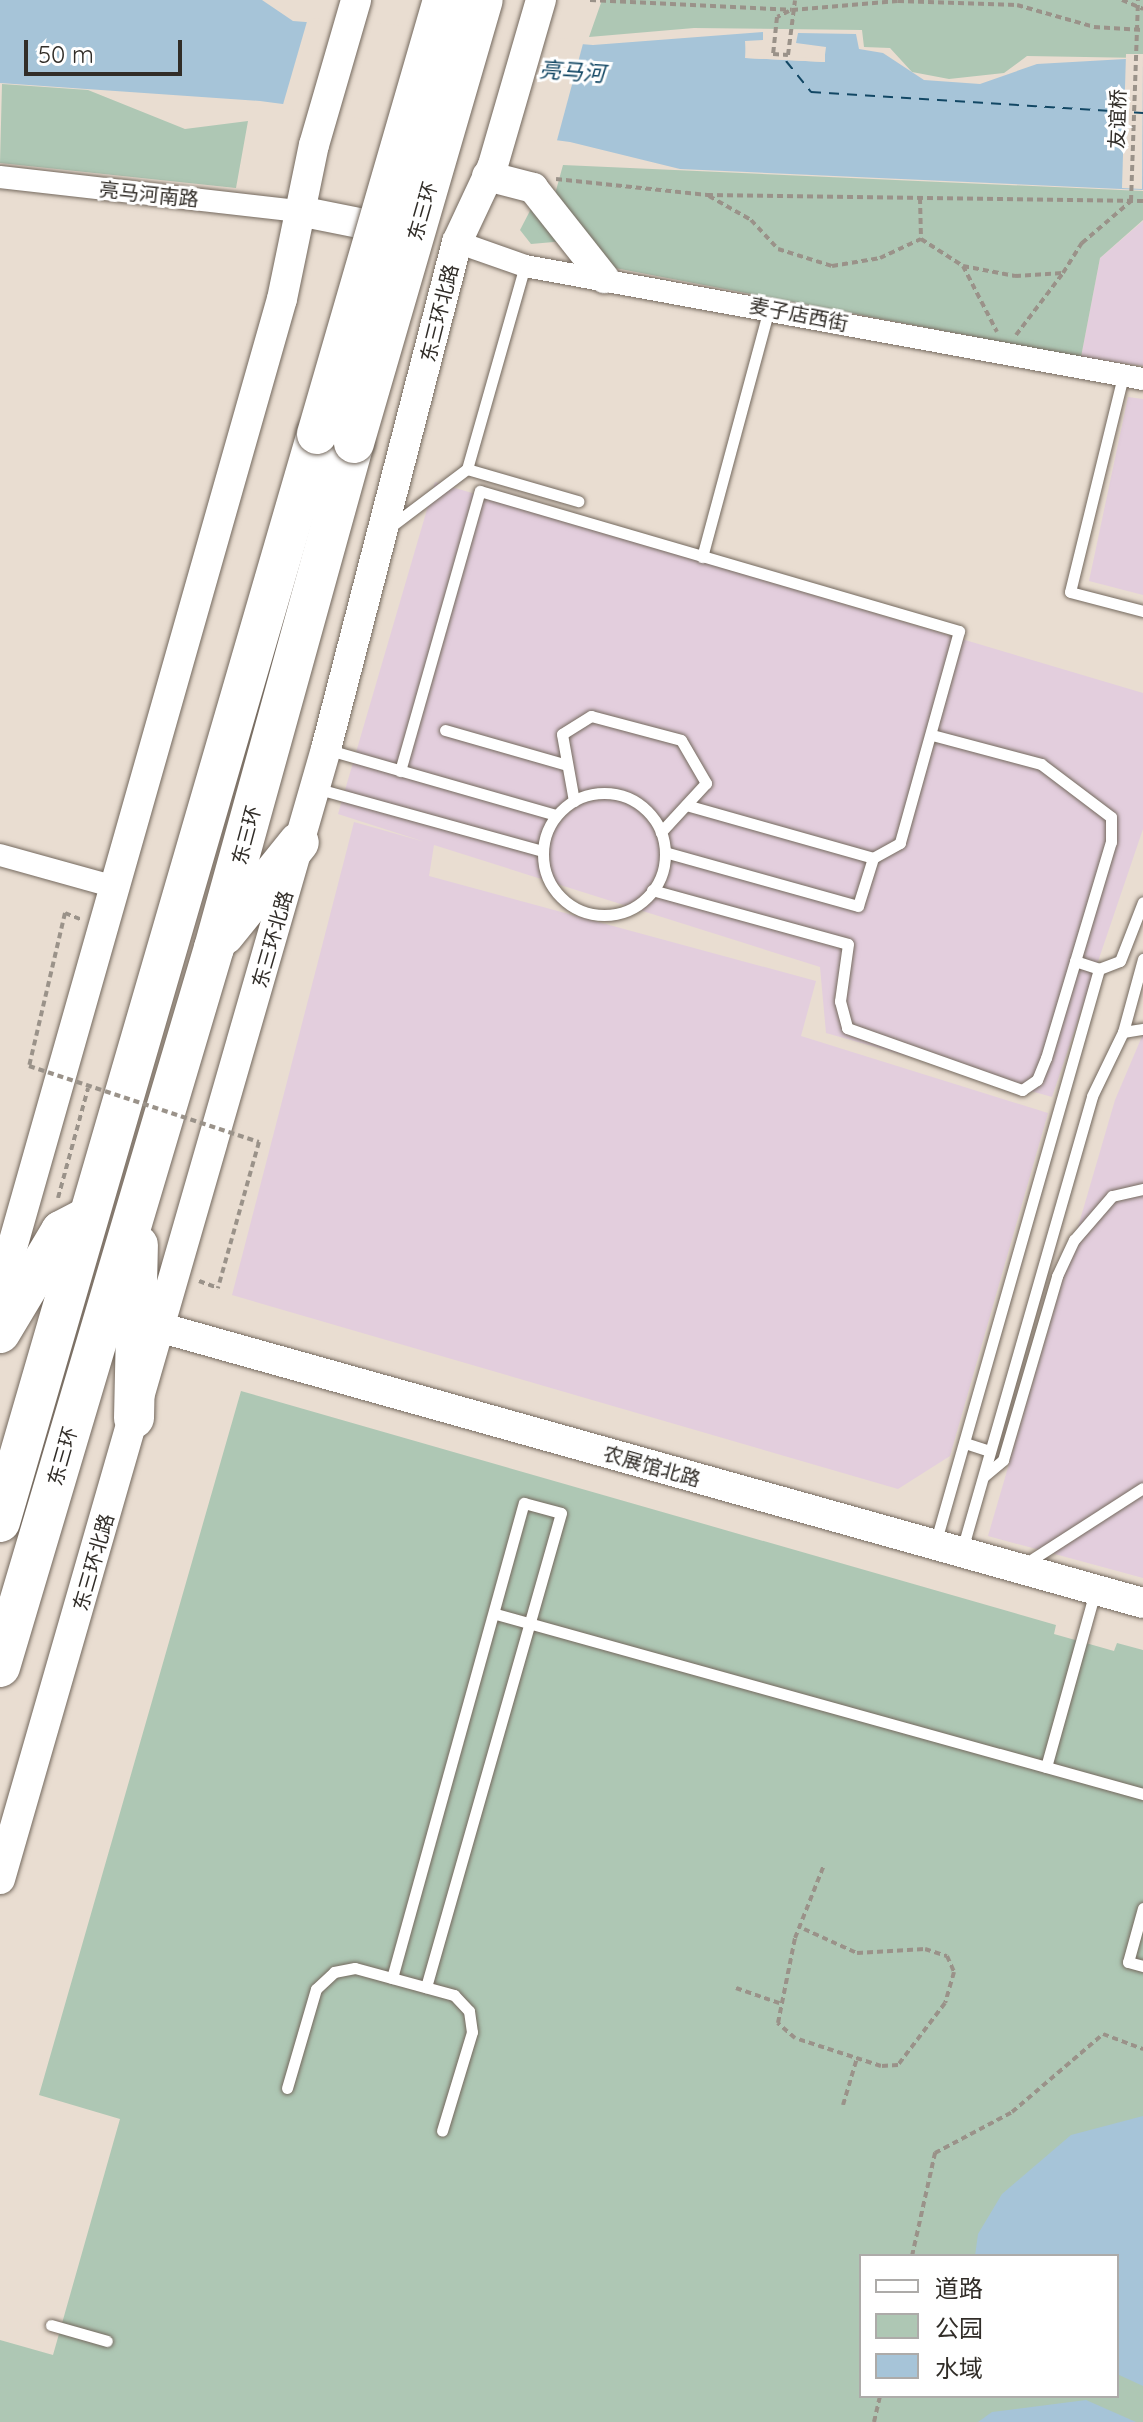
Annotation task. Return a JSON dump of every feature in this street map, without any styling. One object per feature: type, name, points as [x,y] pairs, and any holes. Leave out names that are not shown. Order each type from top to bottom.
[{"type":"highway","name":"东三环","points":[[0,1667],[214,948],[443,0]]},
{"type":"highway","name":"东三环","points":[[0,1522],[88,1217],[336,439],[483,0]]},
{"type":"highway","points":[[214,948],[299,842]]},
{"type":"highway","points":[[134,1418],[139,1193]]},
{"type":"highway","points":[[0,1333],[61,1231],[88,1217]]},
{"type":"street","points":[[0,1290],[282,299],[314,145],[356,0]]},
{"type":"street","name":"东三环北路","points":[[0,1879],[162,1328],[326,749],[378,536],[457,242],[490,170],[540,4]]},
{"type":"street","points":[[490,170],[533,188],[604,278]]},
{"type":"street","name":"亮马河南路","points":[[0,177],[299,211]]},
{"type":"street","points":[[299,211],[457,242]]},
{"type":"street","name":"麦子店西街","points":[[457,242],[525,266],[769,308],[1133,378]]},
{"type":"street","points":[[0,855],[115,887]]},
{"type":"street","name":"农展馆北路","points":[[162,1328],[1143,1603]]},
{"type":"lane","points":[[378,536],[467,469],[525,266]]},
{"type":"lane","points":[[702,557],[769,308]]},
{"type":"lane","points":[[1133,378],[1070,592],[1143,611]]},
{"type":"lane","points":[[467,469],[578,501]]},
{"type":"lane","points":[[400,771],[480,491],[959,631],[900,843],[873,858],[858,906],[665,852]]},
{"type":"lane","points":[[574,801],[562,734],[591,716],[681,740],[706,783],[661,832]]},
{"type":"lane","points":[[445,730],[567,765]]},
{"type":"lane","points":[[652,890],[848,944],[840,1001],[847,1028],[1022,1090],[1037,1080],[1111,842],[1111,817],[1041,764],[932,735]]},
{"type":"lane","points":[[326,749],[556,815]]},
{"type":"lane","points":[[315,788],[542,851]]},
{"type":"lane","points":[[605,793],[626,797],[661,832],[665,852],[652,890],[620,914],[593,915],[557,894],[542,851],[556,815],[574,801],[605,793]]},
{"type":"lane","points":[[686,805],[873,858]]},
{"type":"lane","points":[[1075,961],[1099,969],[1120,961],[1143,902]]},
{"type":"lane","points":[[948,1550],[984,1476],[1092,1096],[1123,1032],[1143,959]]},
{"type":"lane","points":[[948,1550],[965,1443],[1099,969]]},
{"type":"lane","points":[[1123,1032],[1143,1029]]},
{"type":"lane","points":[[984,1476],[1003,1460],[1057,1276],[1074,1240],[1112,1196],[1143,1189]]},
{"type":"lane","points":[[965,1443],[989,1451]]},
{"type":"lane","points":[[1018,1569],[1143,1488]]},
{"type":"lane","points":[[392,1978],[496,1614],[524,1503],[561,1513],[426,1987]]},
{"type":"lane","points":[[1046,1767],[1095,1591]]},
{"type":"lane","points":[[496,1614],[1143,1794]]},
{"type":"lane","points":[[1143,1908],[1128,1962],[1143,1966]]},
{"type":"lane","points":[[287,2088],[316,1989],[334,1972],[355,1968],[426,1987],[454,1995],[469,2011],[472,2032],[442,2131]]},
{"type":"lane","points":[[51,2325],[107,2341]]},
{"type":"path","points":[[590,0],[792,10],[898,1],[1017,5],[1140,30]]},
{"type":"path","points":[[792,10],[774,28],[773,54],[788,55],[795,0]]},
{"type":"path","points":[[1122,0],[1141,8]]},
{"type":"path","name":"友谊桥","points":[[1131,201],[1136,50],[1141,8],[1138,0]]},
{"type":"path","points":[[782,55],[786,61]]},
{"type":"path","points":[[538,177],[707,195],[1143,201]]},
{"type":"path","points":[[707,195],[751,220],[778,249],[832,266],[880,258],[921,239]]},
{"type":"path","points":[[920,198],[921,239]]},
{"type":"path","points":[[1002,353],[1082,243],[1131,201]]},
{"type":"path","points":[[921,239],[963,266],[1015,276],[1063,273]]},
{"type":"path","points":[[963,266],[995,323],[1002,353]]},
{"type":"path","points":[[65,913],[26,1055],[38,1074],[259,1142],[218,1288]]},
{"type":"path","points":[[62,1183],[88,1088]]},
{"type":"path","points":[[804,1929],[857,1953],[925,1949],[947,1956],[954,1972],[935,2023],[920,2028],[898,2065],[857,2058],[795,2038],[778,2023],[779,2003],[824,1865]]},
{"type":"path","points":[[736,1988],[779,2003]]},
{"type":"path","points":[[912,2254],[935,2153],[1012,2112],[1103,2034],[1143,2049]]},
{"type":"path","points":[[843,2105],[857,2058]]},
{"type":"path","points":[[874,2422],[880,2398]]},
{"type":"shaded area","points":[[1143,221],[1143,366],[1081,357],[1100,258]]},
{"type":"shaded area","points":[[1128,397],[1143,399],[1143,595],[1089,581]]},
{"type":"shaded area","points":[[435,482],[1143,693],[1143,829],[1052,1097],[826,1033],[820,967],[434,845],[429,876],[816,981],[801,1036],[1048,1113],[950,1456],[898,1489],[232,1295],[354,822],[425,842],[338,814]]},
{"type":"shaded area","points":[[1143,1034],[1143,1578],[988,1536],[1115,1100]]},
{"type":"green space","points":[[602,0],[1143,0],[1143,58],[1027,56],[1004,73],[949,79],[912,72],[890,48],[864,47],[862,30],[694,28],[589,37]]},
{"type":"green space","points":[[2,84],[88,90],[185,129],[248,121],[236,188],[0,163]]},
{"type":"green space","points":[[563,165],[1143,191],[1143,220],[1100,258],[1081,357],[615,268],[555,194]]},
{"type":"green space","points":[[533,205],[565,241],[531,244],[520,230]]},
{"type":"green space","points":[[241,1391],[1056,1625],[1054,1634],[1114,1651],[1117,1643],[1143,1650],[1143,2422],[0,2422],[0,2340],[53,2355],[120,2119],[39,2095]]},
{"type":"water","name":"亮马河","points":[[0,0],[262,0],[293,21],[593,45],[763,32],[763,40],[745,41],[746,58],[824,62],[826,47],[796,43],[798,33],[856,34],[859,49],[883,53],[924,80],[980,84],[1037,64],[1143,58],[1143,190],[680,169],[570,142],[260,101],[0,83]]},
{"type":"water","points":[[1143,2116],[1143,2386],[1119,2375],[1119,2254],[975,2254],[978,2234],[1002,2194],[1071,2135]]},
{"type":"water","points":[[1086,2400],[1136,2422],[978,2422],[992,2412]]},
{"type":"pier","points":[[308,18],[584,40],[556,144],[282,108]]},
{"type":"pier","points":[[746,45],[749,55],[821,58],[816,50],[825,50],[825,62],[745,58]]},
{"type":"pier","points":[[1126,54],[1143,54],[1142,189],[1122,188]]},
{"type":"ferry route","points":[[786,61],[811,92],[1143,113]]}]
